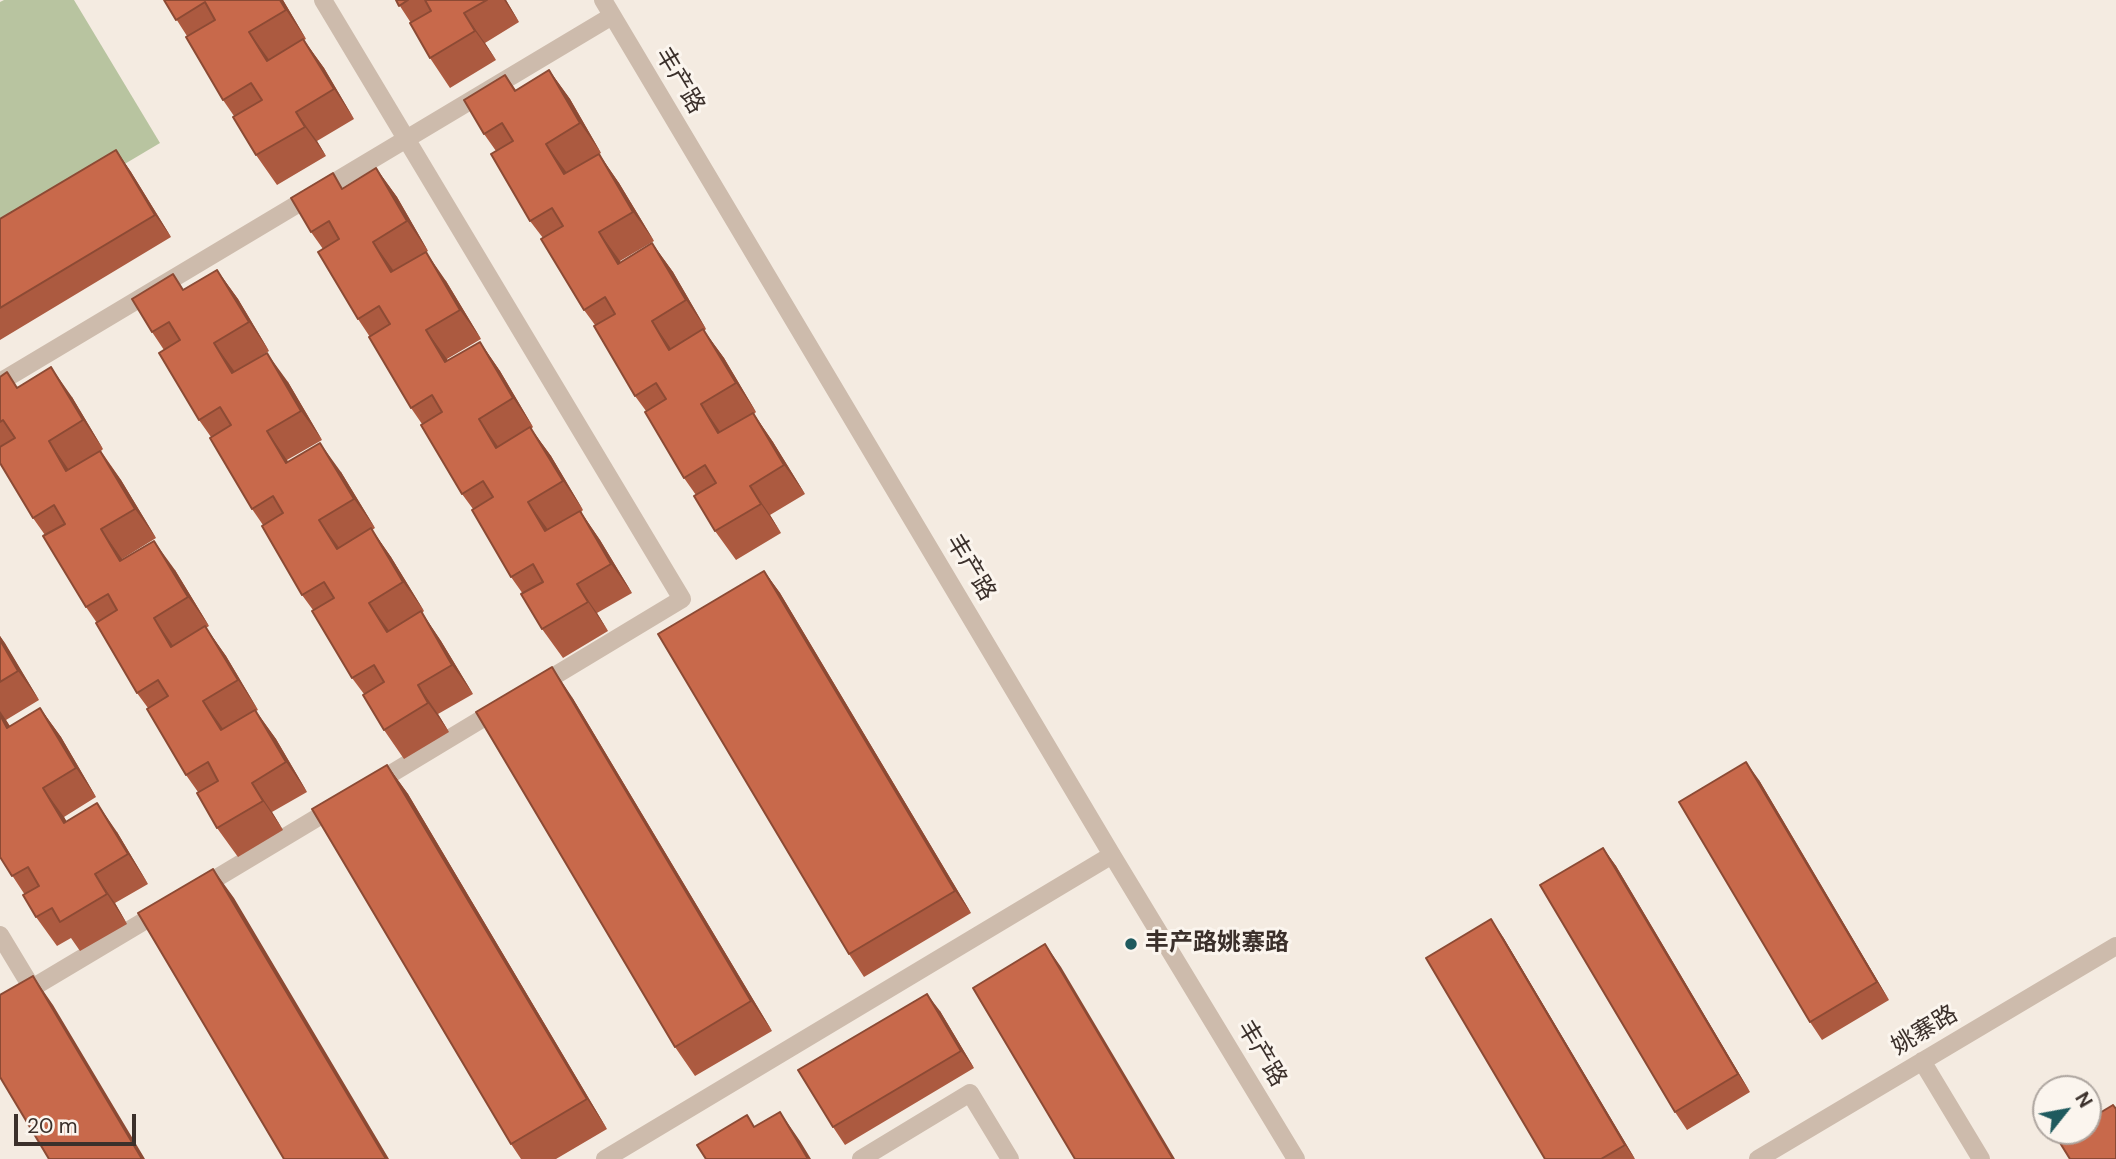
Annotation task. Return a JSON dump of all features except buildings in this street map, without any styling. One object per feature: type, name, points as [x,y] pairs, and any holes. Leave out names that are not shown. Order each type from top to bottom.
[{"type":"street","points":[[0,935],[32,988],[682,600],[323,0]]},
{"type":"street","name":"丰产路","points":[[603,0],[1296,1159]]},
{"type":"street","points":[[0,382],[612,16]]},
{"type":"street","points":[[605,1159],[1112,855]]},
{"type":"street","name":"姚寨路","points":[[1758,1159],[2116,946]]},
{"type":"street","points":[[1923,1061],[1980,1159]]},
{"type":"street","points":[[861,1159],[970,1093],[1010,1159]]},
{"type":"green space","points":[[74,0],[160,143],[0,238],[0,2]]},
{"type":"place","name":"丰产路姚寨路","points":[[1131,944]]}]
